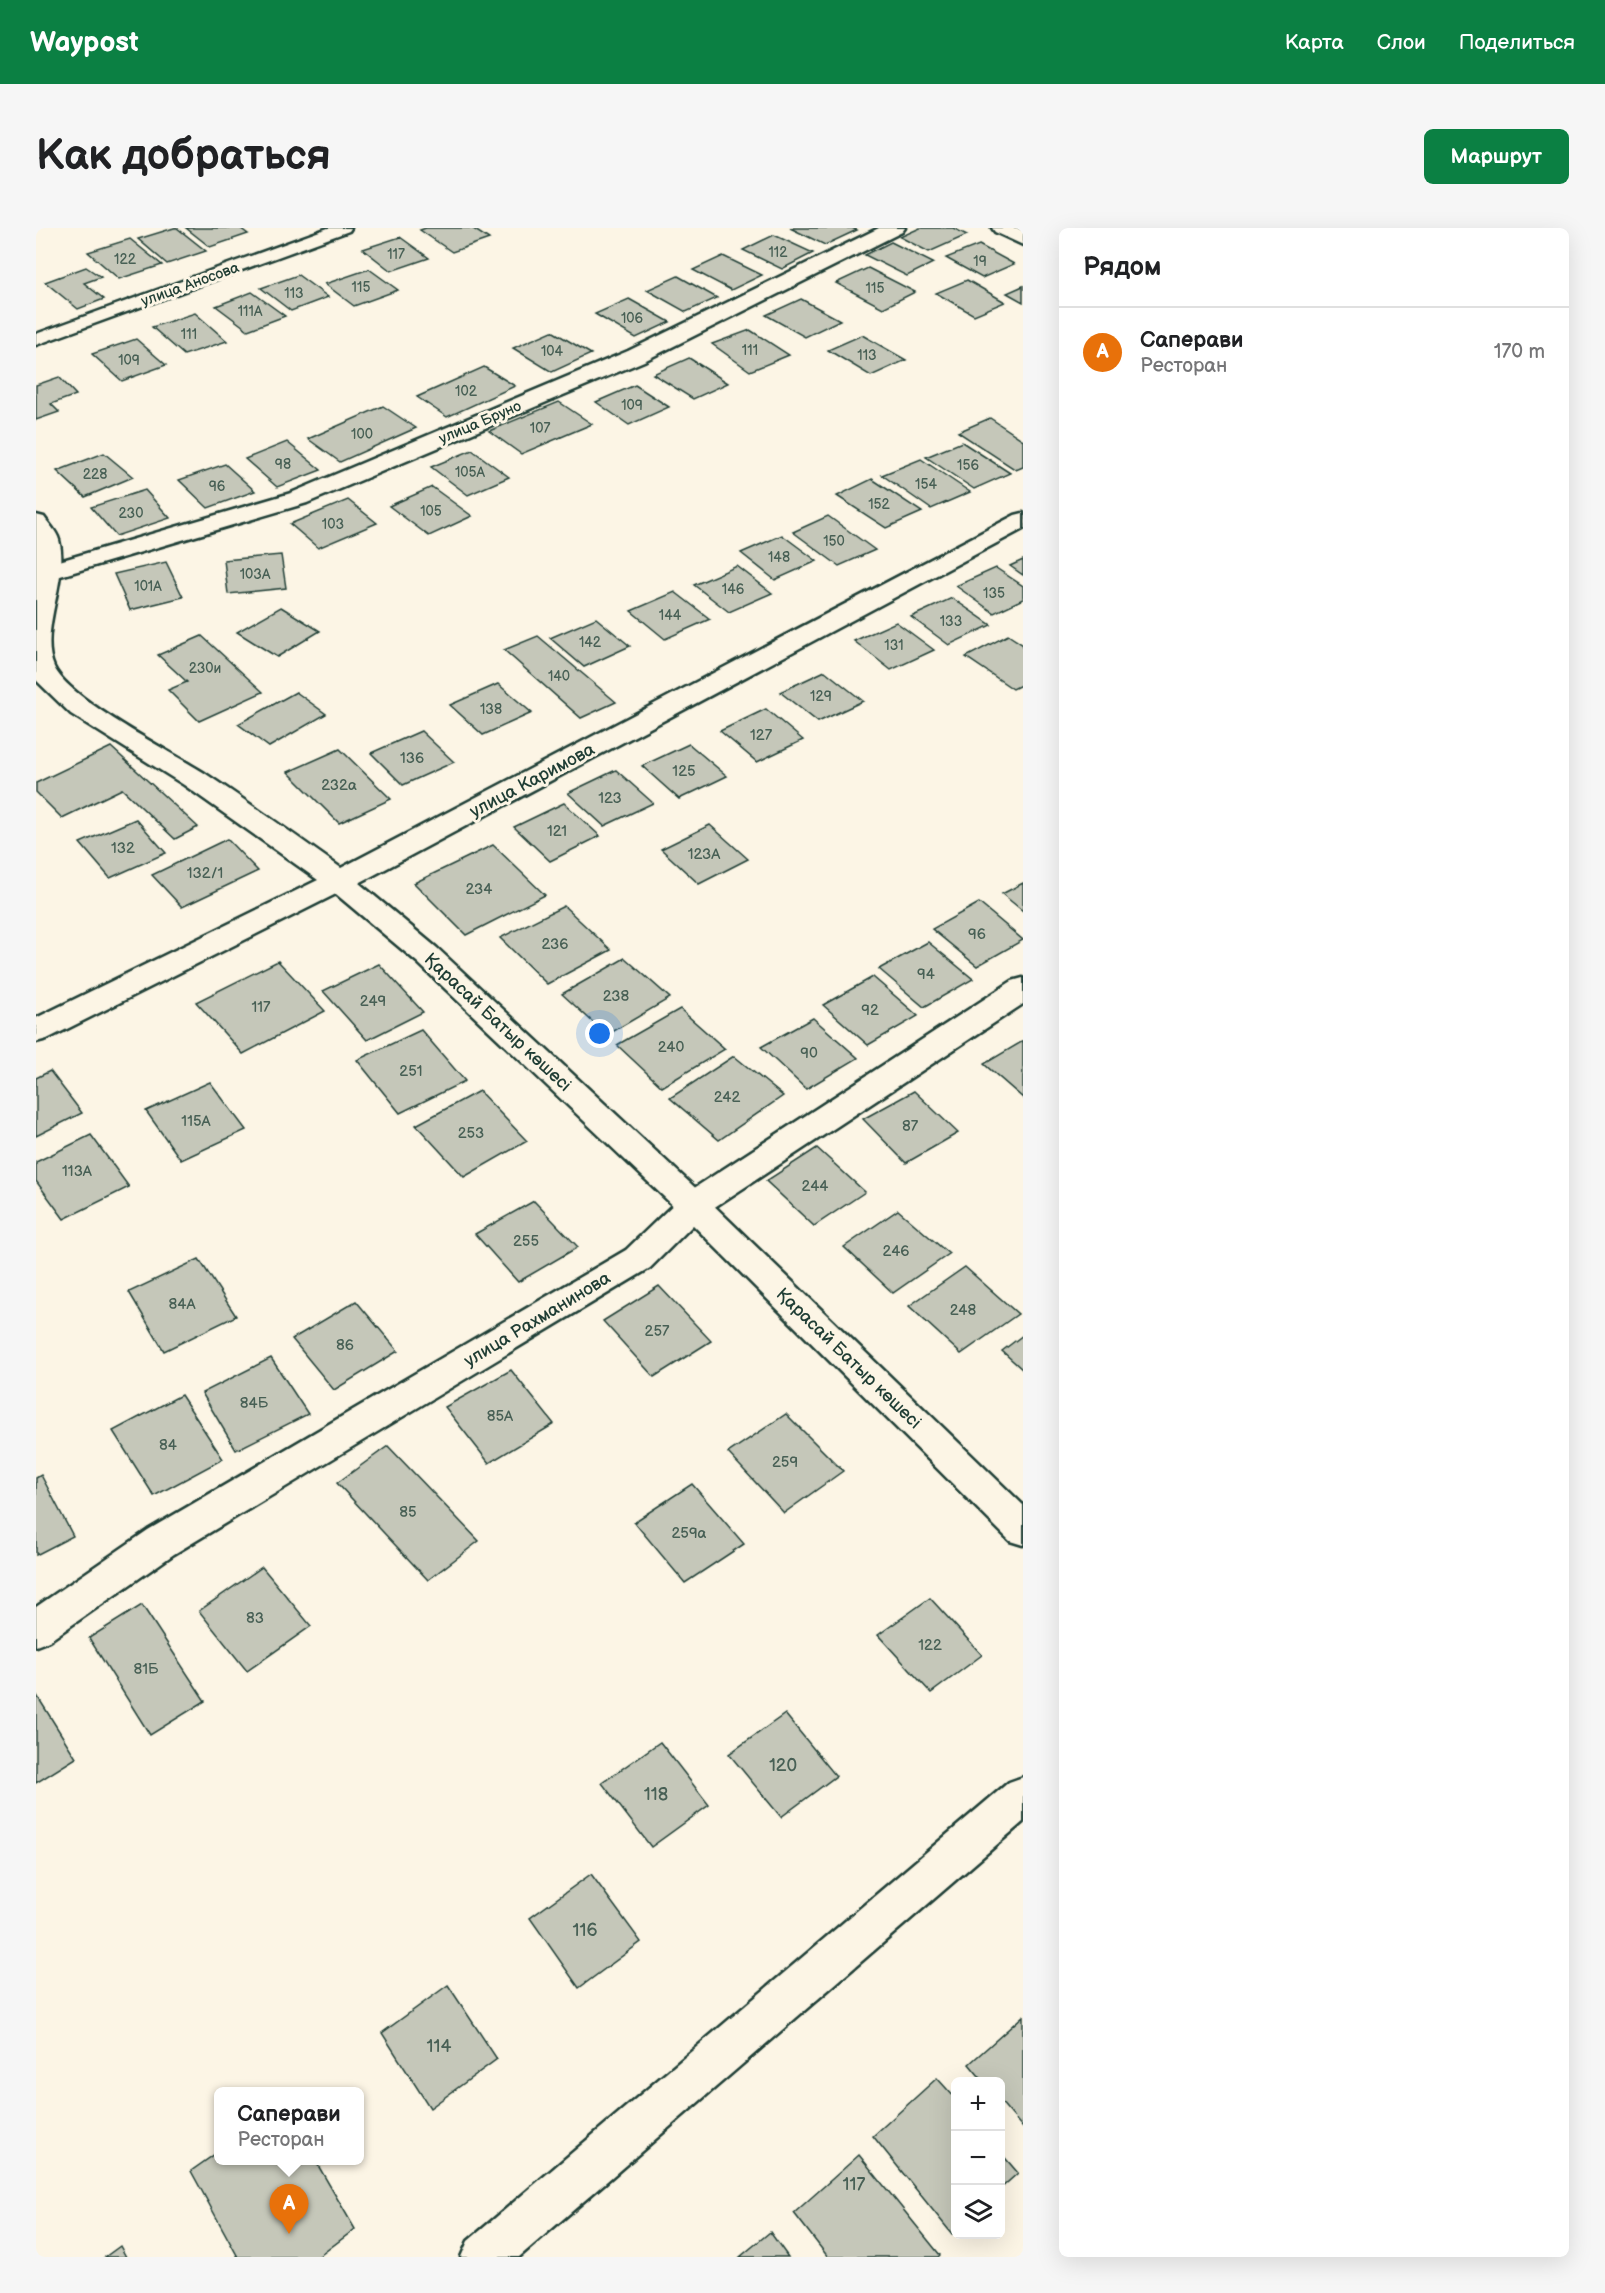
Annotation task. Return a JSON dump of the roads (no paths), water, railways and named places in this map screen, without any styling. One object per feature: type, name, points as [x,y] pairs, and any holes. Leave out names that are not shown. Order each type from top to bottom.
[{"type":"street","name":"улица Бруно","points":[[48,572],[299,498],[636,356],[895,228]]},
{"type":"street","points":[[1002,228],[1023,239]]},
{"type":"street","name":"улица Каримова","points":[[36,1031],[339,881],[1023,520]]},
{"type":"street","name":"Қарасай Батыр көшесі","points":[[36,522],[47,540],[48,572],[38,632],[38,659],[44,674],[57,688],[80,708],[282,839],[339,881],[427,955],[693,1205],[1023,1529]]},
{"type":"street","name":"улица Рахманинова","points":[[36,1629],[161,1542],[638,1259],[693,1205],[1023,989]]},
{"type":"street","points":[[484,2257],[1023,1796]]},
{"type":"lane","name":"улица Аносова","points":[[36,340],[343,228]]},
{"type":"place","name":"Саперави","points":[[289,2234]]}]
